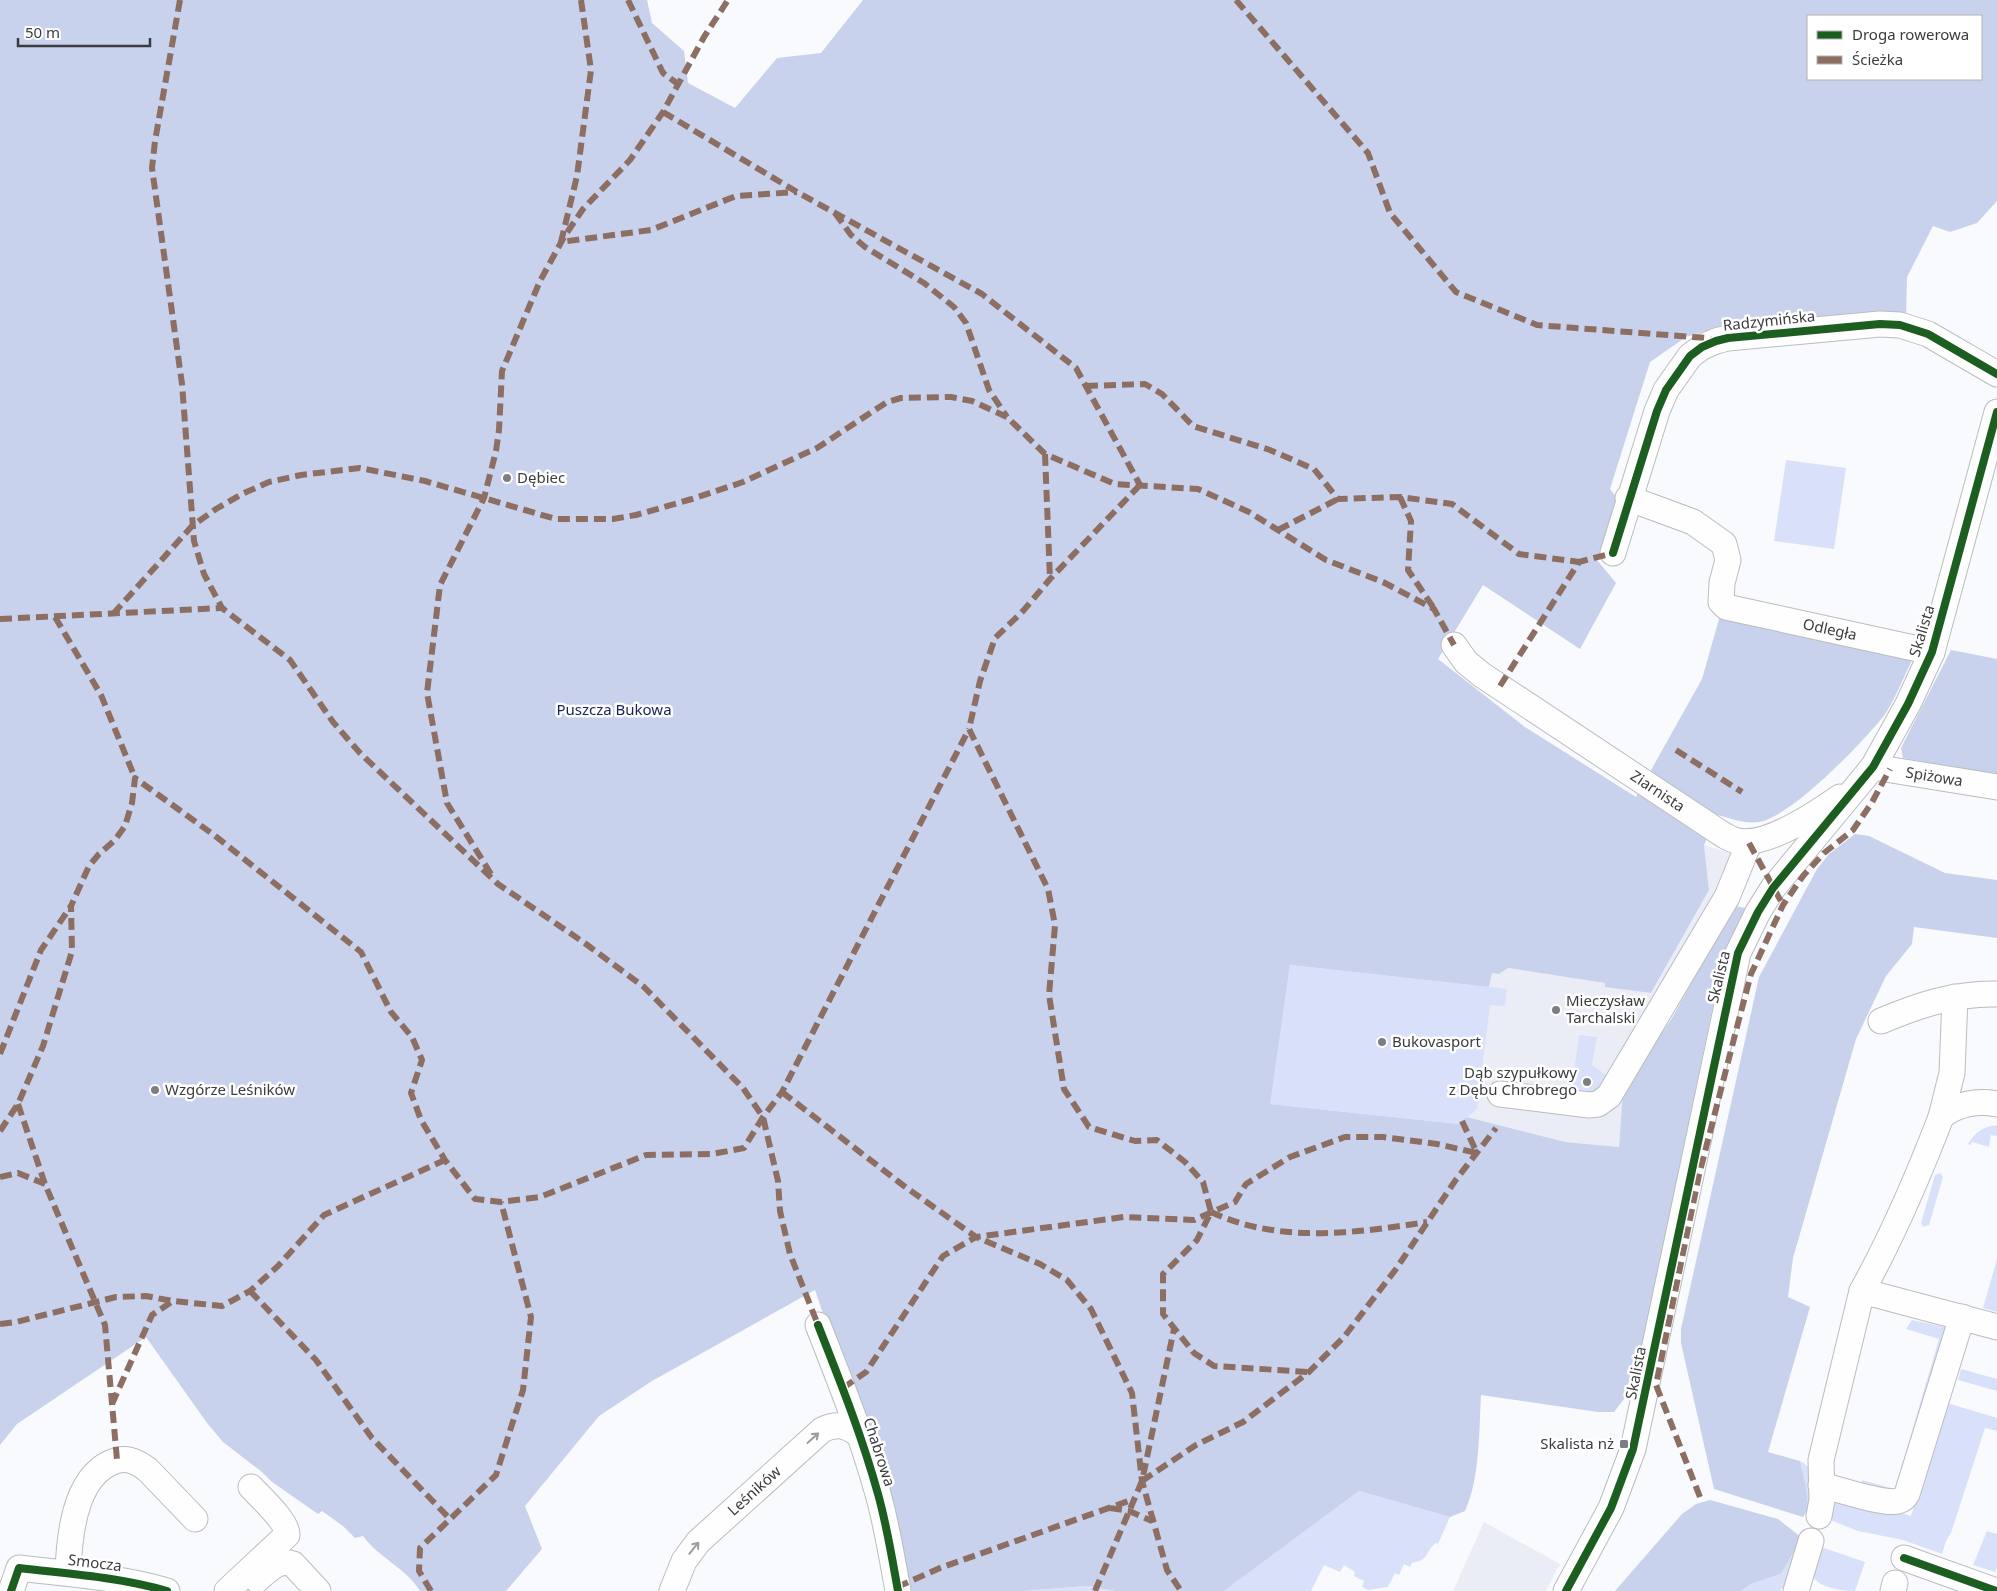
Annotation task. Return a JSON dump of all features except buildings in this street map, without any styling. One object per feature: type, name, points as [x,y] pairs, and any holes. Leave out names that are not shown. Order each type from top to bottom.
[{"type":"street","name":"Radzymińska","points":[[1613,553],[1628,498],[1657,410],[1666,390],[1690,356],[1702,347],[1728,338],[1880,324],[1900,325],[1928,334],[1997,374]]},
{"type":"street","name":"Skalista","points":[[1566,1591],[1612,1508],[1633,1448],[1738,954],[1758,912],[1773,888],[1873,767],[1908,704],[1932,652],[1997,412]]},
{"type":"street","name":"Odległa","points":[[1628,498],[1693,522],[1724,544],[1728,560],[1722,583],[1721,602],[1726,607],[1932,652]]},
{"type":"street","name":"Ziarnista","points":[[1454,645],[1466,662],[1482,675],[1704,822],[1735,841],[1749,843]]},
{"type":"street","points":[[1500,1094],[1589,1105],[1598,1104],[1610,1096],[1727,896],[1749,843],[1779,832],[1823,809],[1857,783],[1873,767]]},
{"type":"street","name":"Spiżowa","points":[[1873,767],[1997,787]]},
{"type":"street","points":[[1881,1021],[1915,1006],[1955,997],[1997,994]]},
{"type":"street","points":[[1819,1516],[1822,1500],[1821,1460],[1862,1291],[1887,1246],[1942,1117],[1952,1073],[1955,997]]},
{"type":"street","points":[[1942,1117],[1950,1109],[1960,1105],[1976,1103],[1997,1104]]},
{"type":"street","points":[[1862,1291],[1997,1327]]},
{"type":"street","points":[[1821,1485],[1882,1501],[1896,1502],[1904,1498],[1907,1494],[1962,1317]]},
{"type":"street","name":"Chabrowa","points":[[818,1325],[859,1435],[878,1494],[888,1533],[898,1591]]},
{"type":"street","name":"Leśników","points":[[672,1591],[684,1562],[698,1542],[822,1430],[830,1426],[841,1425],[851,1428],[859,1435]]},
{"type":"street","points":[[58,1579],[82,1493],[90,1478],[105,1466],[117,1460],[128,1458],[144,1467],[195,1519]]},
{"type":"street","points":[[227,1591],[286,1535],[286,1528],[251,1487]]},
{"type":"street","points":[[1796,1591],[1811,1541]]},
{"type":"street","points":[[1904,1558],[1996,1591]]},
{"type":"street","points":[[246,1591],[264,1574],[284,1561],[293,1564],[318,1591]]},
{"type":"street","name":"Smocza","points":[[15,1580],[58,1579],[131,1582],[168,1591]]},
{"type":"shaded area","points":[[1786,460],[1846,468],[1834,549],[1774,541]]},
{"type":"shaded area","points":[[1704,845],[1754,861],[1623,1090],[1619,1147],[1564,1142],[1468,1117],[1459,1124],[1492,973],[1499,973],[1507,968],[1605,983],[1605,987],[1651,993],[1709,890]]},
{"type":"shaded area","name":"Bukovasport","points":[[1290,965],[1507,989],[1505,1006],[1490,1005],[1477,1109],[1459,1124],[1269,1104]]},
{"type":"shaded area","points":[[1579,1035],[1597,1037],[1592,1065],[1615,1082],[1601,1093],[1571,1095]]},
{"type":"shaded area","points":[[1997,1125],[1997,1136],[1991,1135],[1989,1147],[1972,1142],[1971,1145],[1968,1144],[1980,1131]]},
{"type":"shaded area","points":[[1940,1173],[1943,1177],[1929,1225],[1923,1227],[1921,1223],[1935,1175]]},
{"type":"shaded area","points":[[1997,1259],[1997,1312],[1983,1308]]},
{"type":"shaded area","points":[[1912,1320],[1949,1328],[1899,1493],[1862,1485],[1862,1480],[1895,1489],[1939,1339],[1906,1329]]},
{"type":"shaded area","points":[[1961,1369],[1997,1379],[1997,1391],[1958,1380]]},
{"type":"shaded area","points":[[1947,1403],[1997,1418],[1997,1431],[1985,1428],[1951,1533],[1942,1554],[1903,1540],[1858,1531],[1828,1519],[1836,1502],[1859,1500],[1911,1516]]},
{"type":"shaded area","points":[[1800,1461],[1813,1472],[1809,1513],[1806,1486]]},
{"type":"shaded area","points":[[1359,1491],[1450,1517],[1438,1544],[1436,1543],[1430,1549],[1422,1560],[1412,1563],[1410,1567],[1404,1564],[1399,1575],[1395,1573],[1388,1587],[1368,1590],[1362,1587],[1364,1581],[1354,1576],[1355,1572],[1344,1565],[1340,1572],[1324,1565],[1311,1591],[1224,1591]]},
{"type":"shaded area","points":[[1484,1522],[1560,1564],[1546,1591],[1453,1591]]},
{"type":"shaded area","points":[[1987,1531],[1997,1534],[1997,1567],[1995,1572],[1973,1565]]},
{"type":"shaded area","points":[[1802,1538],[1788,1582],[1780,1591],[1741,1591],[1751,1584],[1781,1574]]},
{"type":"shaded area","points":[[1821,1547],[1865,1562],[1855,1591],[1831,1588],[1816,1580],[1813,1576]]},
{"type":"shaded area","points":[[1087,1586],[1116,1591],[1024,1591]]},
{"type":"green space","name":"Puszcza Bukowa","points":[[0,0],[647,0],[652,23],[684,51],[688,83],[735,108],[777,58],[821,53],[863,0],[1997,0],[1997,201],[1977,223],[1950,232],[1933,226],[1907,277],[1906,319],[1873,316],[1718,327],[1686,337],[1650,362],[1610,489],[1620,502],[1597,560],[1616,583],[1580,649],[1483,585],[1438,659],[1525,727],[1636,797],[1702,679],[1721,612],[1914,656],[1883,717],[1859,744],[1825,777],[1789,807],[1773,817],[1759,822],[1749,822],[1718,815],[1704,845],[1709,890],[1651,993],[1605,987],[1605,983],[1508,968],[1499,974],[1492,973],[1489,987],[1290,965],[1270,1104],[1459,1124],[1467,1117],[1565,1142],[1619,1147],[1623,1090],[1672,1018],[1734,906],[1746,908],[1719,977],[1634,1386],[1614,1412],[1598,1412],[1481,1395],[1476,1470],[1474,1484],[1465,1511],[1450,1517],[1359,1491],[1224,1591],[1116,1591],[1087,1586],[1024,1591],[905,1591],[861,1425],[815,1290],[652,1381],[599,1416],[525,1506],[542,1549],[506,1591],[420,1591],[407,1576],[369,1544],[363,1536],[355,1538],[343,1526],[322,1511],[318,1514],[272,1482],[223,1442],[207,1423],[146,1337],[17,1424],[0,1445]]},
{"type":"green space","points":[[1951,650],[1997,659],[1997,776],[1903,758],[1901,748]]},
{"type":"green space","points":[[1855,834],[1869,836],[1945,873],[1997,880],[1997,938],[1914,927],[1912,944],[1886,976],[1856,1039],[1793,1258],[1788,1297],[1810,1307],[1768,1452],[1800,1461],[1806,1486],[1809,1513],[1806,1512],[1803,1517],[1714,1489],[1681,1343],[1681,1329],[1759,977],[1817,869],[1829,854]]},
{"type":"green space","points":[[1710,1500],[1778,1519],[1802,1538],[1781,1574],[1751,1584],[1741,1591],[1615,1591],[1682,1514],[1696,1504]]},
{"type":"marked path","points":[[180,0],[152,168],[182,384],[194,541],[204,574],[222,608],[290,660],[333,722],[360,753],[498,884],[586,944],[644,987],[743,1088],[763,1117],[778,1181],[780,1211],[790,1254],[818,1325]]},
{"type":"marked path","points":[[581,0],[591,70],[577,176],[561,242],[651,230],[736,196],[797,192]]},
{"type":"marked path","points":[[628,0],[663,73],[678,84]]},
{"type":"marked path","points":[[491,874],[447,803],[427,693],[440,585],[484,498],[496,451],[499,430],[502,371],[540,281],[564,237],[583,209],[630,160],[663,112],[704,37],[728,0]]},
{"type":"marked path","points":[[1236,0],[1368,153],[1390,213],[1456,292],[1537,325],[1706,338],[1715,341]]},
{"type":"marked path","points":[[663,112],[797,192],[982,294],[1076,368],[1140,485]]},
{"type":"marked path","points":[[835,213],[851,235],[865,247],[924,283],[954,307],[966,323],[989,390],[1007,417]]},
{"type":"marked path","points":[[1086,386],[1145,384],[1162,394],[1193,426],[1270,450],[1314,469],[1338,499],[1400,497],[1452,504],[1519,554],[1579,562]]},
{"type":"marked path","points":[[113,614],[192,526],[242,494],[269,482],[301,475],[360,468],[425,481],[556,519],[613,519],[636,515],[743,482],[817,448],[887,402],[901,398],[951,397],[972,401],[1007,417],[1045,454],[1115,484],[1198,489],[1249,512],[1326,560],[1383,582],[1434,609],[1454,645]]},
{"type":"marked path","points":[[1045,454],[1050,579]]},
{"type":"marked path","points":[[1140,485],[1050,579],[1023,611],[995,638],[980,681],[969,729],[1048,889],[1055,925],[1049,995],[1064,1089],[1089,1127],[1135,1141],[1157,1140],[1185,1162],[1203,1182],[1211,1212],[1197,1240],[1163,1274],[1163,1314],[1194,1353],[1214,1366],[1309,1372]]},
{"type":"marked path","points":[[1400,497],[1411,521],[1408,570],[1433,607]]},
{"type":"marked path","points":[[1278,530],[1338,499]]},
{"type":"marked path","points":[[1500,686],[1579,562],[1613,553]]},
{"type":"marked path","points":[[0,619],[222,608]]},
{"type":"marked path","points":[[55,617],[101,695],[135,778]]},
{"type":"marked path","points":[[0,1131],[18,1104],[43,1046],[72,951],[71,906],[89,866],[115,840],[125,826],[132,803],[135,778],[214,835],[361,952],[391,1012],[412,1037],[422,1060],[411,1093],[421,1120],[445,1160],[475,1199],[501,1202],[540,1197],[646,1155],[712,1154],[744,1148],[763,1117],[782,1092],[969,729]]},
{"type":"marked path","points":[[1676,750],[1742,792]]},
{"type":"marked path","points":[[1700,1497],[1656,1385],[1699,1175],[1737,1027],[1751,974],[1783,905],[1803,876],[1824,853],[1853,830],[1871,804],[1890,769]]},
{"type":"marked path","points":[[1749,843],[1783,905]]},
{"type":"marked path","points":[[0,1054],[41,950],[71,906]]},
{"type":"marked path","points":[[782,1092],[904,1186],[976,1237],[1040,1264],[1067,1280],[1091,1309],[1132,1393],[1142,1481],[1167,1570],[1181,1591]]},
{"type":"marked path","points":[[18,1104],[45,1184],[105,1325],[117,1460]]},
{"type":"marked path","points":[[1462,1121],[1477,1153]]},
{"type":"marked path","points":[[1142,1481],[1196,1445],[1243,1422],[1309,1372],[1344,1337],[1396,1269],[1455,1181],[1496,1128]]},
{"type":"marked path","points":[[843,1388],[866,1372],[943,1256],[976,1237],[1124,1217],[1194,1220],[1235,1202],[1246,1184],[1290,1157],[1345,1137],[1383,1137],[1437,1144],[1477,1153]]},
{"type":"marked path","points":[[112,1404],[152,1315],[173,1301],[222,1306],[250,1291],[278,1266],[324,1215],[445,1160]]},
{"type":"marked path","points":[[0,1177],[18,1173],[45,1184]]},
{"type":"marked path","points":[[431,1591],[419,1571],[420,1548],[496,1475],[523,1390],[531,1317],[501,1202]]},
{"type":"marked path","points":[[1211,1212],[1263,1229],[1291,1232],[1318,1233],[1373,1230],[1427,1222]]},
{"type":"marked path","points":[[250,1291],[316,1360],[372,1438],[450,1519]]},
{"type":"marked path","points":[[0,1324],[16,1322],[116,1297],[146,1296],[173,1301]]},
{"type":"marked path","points":[[1095,1591],[1142,1481],[1174,1329]]},
{"type":"marked path","points":[[897,1587],[940,1568],[1134,1499]]},
{"type":"marked path","points":[[1110,1508],[1129,1511],[1152,1521]]},
{"type":"cycle path","points":[[1613,553],[1657,411],[1666,390],[1690,356],[1702,347],[1728,338],[1880,324],[1900,325],[1928,334],[1997,374]]},
{"type":"cycle path","points":[[1566,1591],[1611,1508],[1633,1449],[1738,953],[1758,912],[1773,888],[1873,767],[1908,704],[1932,652],[1997,412]]},
{"type":"cycle path","points":[[818,1325],[872,1472],[884,1518],[898,1591]]},
{"type":"cycle path","points":[[1904,1558],[1996,1591]]},
{"type":"cycle path","points":[[11,1591],[19,1568],[112,1579],[167,1591]]},
{"type":"place","name":"Dębiec","points":[[507,478]]},
{"type":"place","name":"Mieczysław Tarchalski","points":[[1556,1010]]},
{"type":"place","name":"Bukovasport","points":[[1382,1042]]},
{"type":"place","name":"Dąb szypułkowy z Dębu Chrobrego","points":[[1587,1082]]},
{"type":"place","name":"Wzgórze Leśników","points":[[155,1090]]},
{"type":"place","name":"Skalista nż","points":[[1624,1444]]}]
